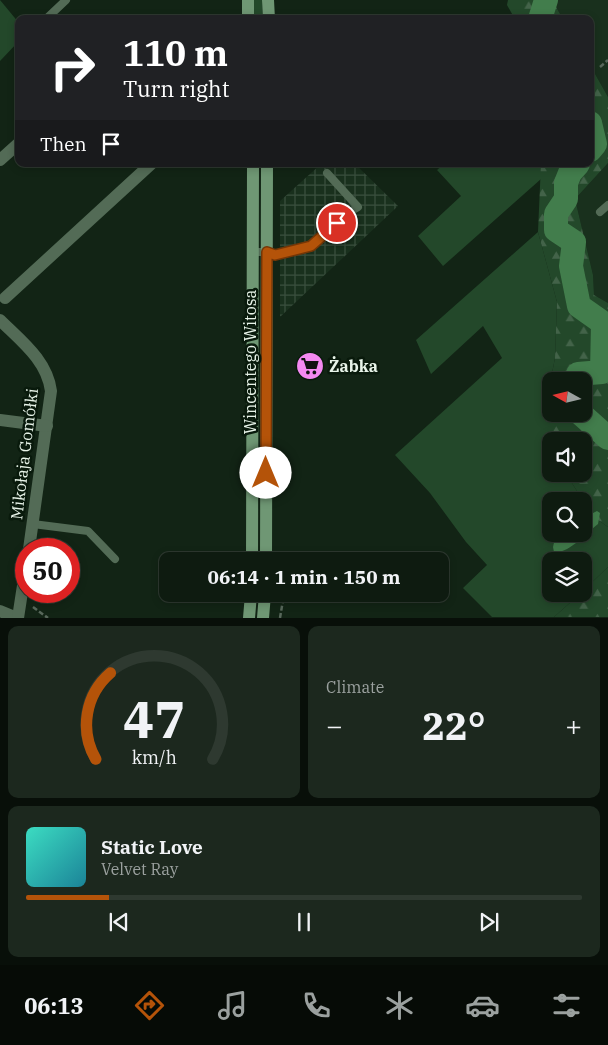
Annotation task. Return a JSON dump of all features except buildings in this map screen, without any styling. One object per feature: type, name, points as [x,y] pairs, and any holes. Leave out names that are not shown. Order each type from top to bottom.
[{"type":"main road","points":[[248,0],[248,15]]},
{"type":"main road","points":[[268,0],[269,15]]},
{"type":"main road","name":"Wincentego Witosa","points":[[252,552],[253,167]]},
{"type":"main road","name":"Wincentego Witosa","points":[[266,552],[267,167]]},
{"type":"main road","points":[[249,618],[250,602]]},
{"type":"main road","points":[[263,618],[264,602]]},
{"type":"street","points":[[0,160],[15,147]]},
{"type":"street","points":[[5,298],[145,167]]},
{"type":"street","name":"Mikołaja Gomółki","points":[[0,320],[31,351],[44,369],[51,391],[30,538]]},
{"type":"street","points":[[0,420],[47,426]]},
{"type":"street","points":[[0,612],[18,618],[20,603]]},
{"type":"lane","points":[[50,15],[66,0]]},
{"type":"lane","points":[[253,252],[267,252],[275,255],[311,246],[348,213],[358,207],[327,172]]},
{"type":"lane","points":[[600,212],[608,205]]},
{"type":"lane","points":[[32,524],[88,531],[115,559]]},
{"type":"path","points":[[600,67],[608,60]]},
{"type":"path","points":[[280,618],[283,602]]},
{"type":"path","points":[[27,603],[48,618]]},
{"type":"shaded area","points":[[552,0],[608,0],[608,97],[594,72],[594,15],[561,15]]},
{"type":"shaded area","points":[[608,163],[608,303],[594,295],[593,275],[575,199]]},
{"type":"shaded area","points":[[318,167],[358,167],[398,206],[280,317],[280,201]]},
{"type":"shaded area","points":[[597,511],[600,513],[598,524],[592,529],[592,514]]},
{"type":"shaded area","points":[[554,542],[577,542],[559,552],[554,552]]},
{"type":"green space","points":[[0,0],[15,18],[15,45],[0,61]]},
{"type":"green space","points":[[253,0],[262,0],[263,15],[254,15]]},
{"type":"green space","points":[[508,0],[552,0],[561,15],[513,15],[507,5]]},
{"type":"green space","points":[[594,72],[608,97],[608,163],[575,199],[593,275],[594,295],[608,303],[608,527],[592,514],[592,492],[578,492],[571,482],[592,482],[592,432],[546,432],[546,422],[592,422],[592,372],[552,372],[555,358],[557,302],[538,232],[541,167],[594,167]]},
{"type":"green space","points":[[440,167],[541,167],[541,179],[443,266],[418,236],[461,196],[437,170]]},
{"type":"green space","points":[[538,232],[557,302],[555,358],[552,372],[542,372],[542,422],[546,422],[546,432],[542,432],[542,482],[571,482],[578,492],[542,492],[542,542],[592,542],[592,514],[608,527],[608,567],[592,582],[592,552],[542,552],[542,602],[571,602],[554,617],[492,617],[463,588],[487,565],[466,542],[430,493],[395,455],[502,358],[483,326],[431,374],[416,340]]},
{"type":"green space","points":[[608,567],[608,617],[554,617],[571,602],[592,602],[592,582]]},
{"type":"waterway","points":[[541,15],[546,0]]},
{"type":"waterway","points":[[594,140],[594,145]]},
{"type":"waterway","points":[[575,167],[570,173],[566,183],[566,199],[556,214],[556,230],[574,242],[571,266],[579,306],[603,323],[602,372],[592,373]]},
{"type":"waterway","points":[[590,422],[608,438]]},
{"type":"place","name":"Żabka","points":[[310,366]]},
{"type":"route","points":[[266,473],[267,252],[275,255],[311,246],[337,223]]}]
